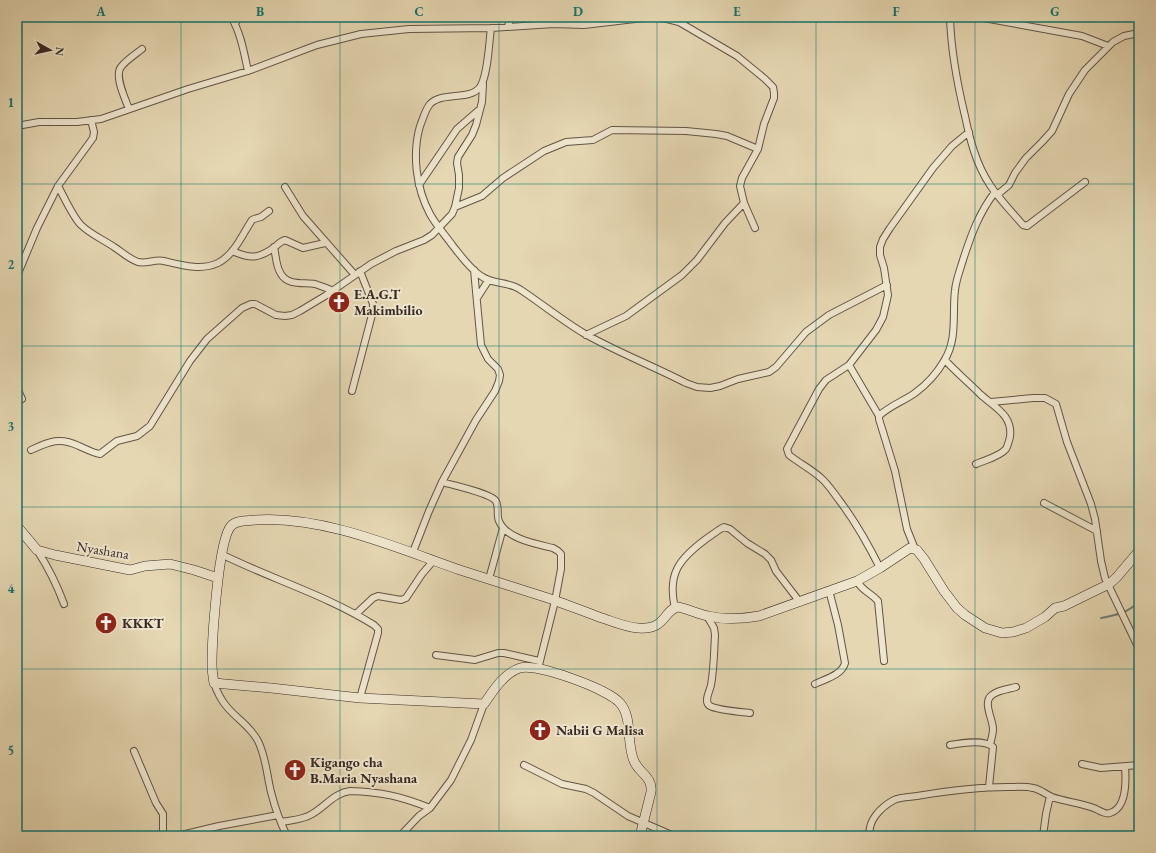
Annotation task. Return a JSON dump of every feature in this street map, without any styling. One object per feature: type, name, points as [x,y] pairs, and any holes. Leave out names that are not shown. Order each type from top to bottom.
[{"type":"street","points":[[231,17],[235,23],[248,71]]},
{"type":"street","points":[[235,23],[240,17]]},
{"type":"street","points":[[508,27],[510,17]]},
{"type":"street","points":[[554,24],[557,17]]},
{"type":"street","points":[[17,126],[38,122],[91,120],[101,118],[248,71],[317,45],[361,34],[409,29],[491,28],[554,24],[584,25],[633,18],[652,17],[679,22],[737,56],[766,79],[773,87],[774,98],[764,124],[758,149],[742,178],[740,186],[744,203],[755,228]]},
{"type":"street","points":[[950,17],[951,46],[968,132],[978,161],[996,193],[1023,225],[1027,226],[1085,182]]},
{"type":"street","points":[[978,17],[1082,36],[1108,46]]},
{"type":"street","points":[[1138,17],[1139,26]]},
{"type":"street","points":[[32,450],[54,440],[77,445],[100,454],[117,441],[137,436],[150,426],[190,361],[206,339],[242,308],[255,304],[276,315],[284,316],[300,311],[333,291],[357,273],[396,250],[424,240],[432,235],[452,214],[455,207],[459,188],[458,157],[472,135],[482,102],[483,82],[491,28]]},
{"type":"street","points":[[879,416],[915,393],[929,380],[945,360],[952,338],[955,290],[958,278],[973,229],[988,202],[996,193],[1009,185],[1015,173],[1026,158],[1052,131],[1069,94],[1085,70],[1108,46],[1124,36],[1139,33]]},
{"type":"street","points":[[129,108],[118,72],[122,66],[142,49]]},
{"type":"street","points":[[483,82],[480,88],[474,92],[439,98],[430,104],[425,113],[416,144],[415,159],[419,185],[424,202],[430,215],[439,228],[474,270],[488,281],[510,284],[519,289],[586,335],[686,383],[697,387],[710,388],[738,379],[769,372],[776,367],[806,332],[829,315],[887,285]]},
{"type":"street","points":[[419,185],[457,129],[480,109]]},
{"type":"street","points":[[17,276],[37,228],[58,186],[92,138],[94,132],[91,120]]},
{"type":"street","points":[[455,207],[482,196],[503,178],[544,151],[566,142],[592,140],[612,130],[686,131],[716,134],[727,136],[758,149]]},
{"type":"street","points":[[880,568],[864,536],[830,488],[822,479],[789,455],[787,449],[819,389],[826,380],[849,365],[876,330],[883,317],[887,305],[887,285],[880,254],[880,247],[883,239],[933,168],[952,146],[968,132]]},
{"type":"street","points":[[58,186],[81,225],[137,261],[146,263],[158,260],[184,266],[212,265],[225,259],[240,241],[254,218],[261,217],[269,211]]},
{"type":"street","points":[[285,187],[303,216],[325,243],[357,273],[373,304],[373,311],[352,392]]},
{"type":"street","points":[[586,335],[626,316],[682,275],[700,256],[725,223],[744,203]]},
{"type":"street","points":[[232,251],[251,258],[266,252],[285,240],[303,248],[325,243]]},
{"type":"street","points":[[274,247],[280,273],[285,278],[292,282],[317,284],[333,291]]},
{"type":"street","points":[[413,552],[442,482],[476,420],[495,391],[499,381],[500,375],[498,369],[488,359],[482,345],[474,270]]},
{"type":"street","points":[[477,298],[488,281]]},
{"type":"street","points":[[945,360],[979,393],[991,402],[1006,417],[1010,425],[1009,442],[1006,448],[1000,454],[976,464]]},
{"type":"street","points":[[849,365],[879,416],[895,471],[907,529],[915,549],[924,559],[944,591],[957,608],[985,628],[1002,633],[1013,632],[1026,628],[1045,617],[1055,608],[1064,606],[1109,584],[1139,551]]},
{"type":"street","points":[[17,388],[22,399]]},
{"type":"street","points":[[991,402],[1044,398],[1056,404],[1066,442],[1091,504],[1105,578],[1139,649]]},
{"type":"street","points":[[442,482],[486,495],[495,500],[497,503],[498,521],[509,533],[521,540],[553,548],[561,554],[561,569],[555,601],[538,665]]},
{"type":"street","points":[[1044,503],[1097,530]]},
{"type":"street","points":[[287,836],[271,793],[258,740],[250,728],[227,708],[214,683],[212,665],[218,578],[221,554],[228,531],[233,524],[244,521],[267,519],[291,520],[351,533],[413,552],[621,625],[637,628],[647,628],[658,624],[674,608],[682,608],[707,616],[734,619],[759,616],[857,581],[910,548],[915,549]]},
{"type":"street","points":[[17,526],[37,550],[47,565],[64,604]]},
{"type":"street","points":[[674,608],[672,582],[681,560],[724,527],[730,529],[747,543],[765,554],[771,560],[776,571],[799,601]]},
{"type":"street","points":[[489,579],[503,528]]},
{"type":"street","name":"Nyashana","points":[[37,550],[130,570],[146,566],[170,564],[218,578]]},
{"type":"street","points":[[221,554],[247,567],[338,604],[374,625],[378,629],[360,698]]},
{"type":"street","points":[[356,614],[373,598],[378,596],[401,600],[406,598],[422,574],[434,560]]},
{"type":"street","points":[[857,581],[861,588],[878,601],[884,661]]},
{"type":"street","points":[[815,684],[839,672],[845,663],[838,625],[829,590]]},
{"type":"street","points":[[707,616],[714,628],[715,635],[712,674],[707,703],[709,706],[750,713]]},
{"type":"street","points":[[436,655],[475,660],[498,653],[504,653],[592,686],[613,697],[620,703],[624,709],[628,722],[634,762],[651,784],[651,792],[640,836]]},
{"type":"street","points":[[400,836],[419,816],[430,808],[447,786],[460,764],[471,740],[484,704],[495,688],[509,674],[520,668],[538,665]]},
{"type":"street","points":[[214,683],[360,698],[484,704]]},
{"type":"street","points":[[989,787],[992,755],[992,747],[990,745],[993,728],[988,708],[988,699],[998,692],[1016,687]]},
{"type":"street","points":[[950,744],[975,742],[990,745]]},
{"type":"street","points":[[134,751],[156,803],[163,814],[163,836]]},
{"type":"street","points":[[524,764],[562,784],[586,789],[643,823],[674,836]]},
{"type":"street","points":[[1082,764],[1101,768],[1139,765]]},
{"type":"street","points":[[860,836],[870,835],[872,822],[876,815],[884,806],[895,800],[942,792],[989,787],[1030,787],[1039,789],[1050,796],[1108,814],[1111,813],[1122,801],[1126,788],[1125,767]]},
{"type":"street","points":[[281,822],[311,815],[343,792],[392,795],[430,808]]},
{"type":"street","points":[[1043,836],[1050,796]]},
{"type":"street","points":[[177,836],[278,815]]},
{"type":"waterway","points":[[1101,618],[1122,613],[1139,602]]},
{"type":"place","name":"E.A.G.T Makimbilio","points":[[339,302]]},
{"type":"place","name":"KKKT","points":[[106,623]]},
{"type":"place","name":"Nabii G Malisa","points":[[540,730]]},
{"type":"place","name":"Kigango cha B.Maria Nyashana","points":[[295,770]]}]
